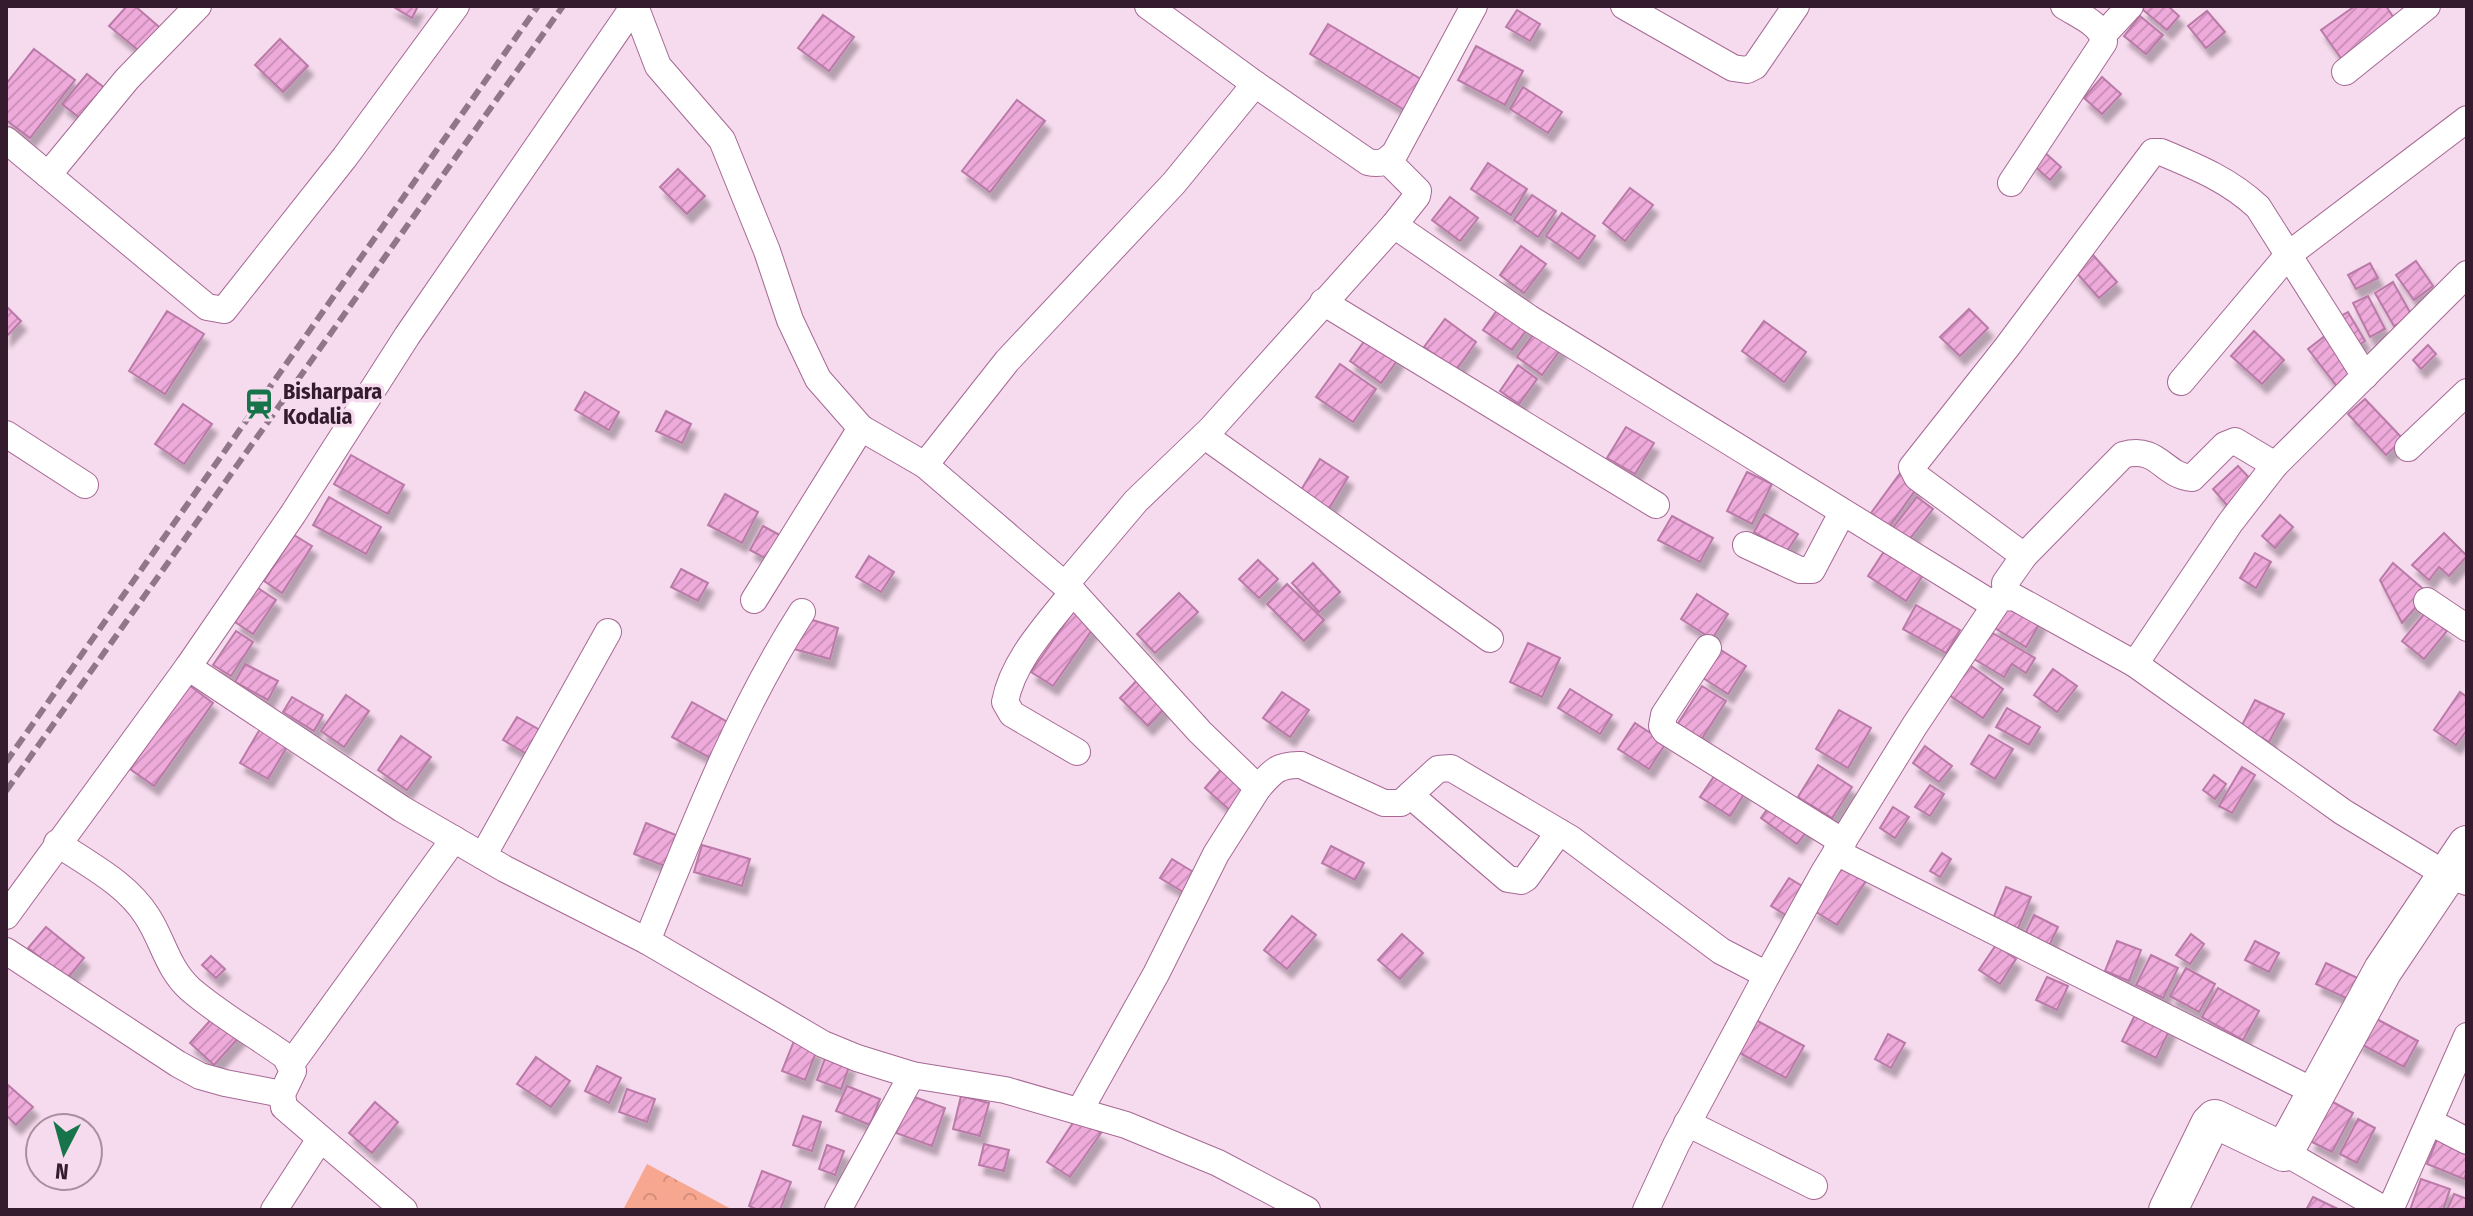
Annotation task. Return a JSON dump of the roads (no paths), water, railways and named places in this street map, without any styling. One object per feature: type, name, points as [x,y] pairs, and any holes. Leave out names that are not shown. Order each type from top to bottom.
[{"type":"street","points":[[48,175],[127,79],[198,6]]},
{"type":"street","points":[[6,140],[207,307],[224,310],[345,157],[456,6]]},
{"type":"street","points":[[634,6],[658,66],[722,140],[767,251],[790,320],[818,379],[861,428],[925,465],[1069,588],[1200,732],[1258,788]]},
{"type":"street","points":[[6,916],[188,667],[293,514],[407,336],[634,6]]},
{"type":"street","points":[[1148,6],[1368,162],[1378,164],[1388,161],[1395,153],[1474,6]]},
{"type":"street","points":[[1624,6],[1733,68],[1747,70],[1755,66],[1796,6]]},
{"type":"street","points":[[2064,6],[2098,28],[2103,35]]},
{"type":"street","points":[[2011,183],[2101,49],[2103,35],[2130,6]]},
{"type":"street","points":[[2345,72],[2427,6]]},
{"type":"street","points":[[925,465],[1007,361],[1174,183],[1255,84]]},
{"type":"street","points":[[2181,382],[2288,255],[2467,119]]},
{"type":"street","points":[[2024,556],[1917,477],[1912,467],[2007,347],[2153,152],[2161,152],[2217,175],[2258,207],[2365,376]]},
{"type":"street","points":[[1077,752],[1012,714],[1005,702],[1013,675],[1069,588],[1136,501],[1205,436],[1417,196],[1418,191],[1388,161]]},
{"type":"street","points":[[1394,225],[1529,318],[1842,513],[2000,600],[2135,664],[2343,812],[2460,867],[2383,970],[2284,1152]]},
{"type":"street","points":[[2135,664],[2222,535],[2275,465],[2467,274]]},
{"type":"street","points":[[1323,302],[1656,505]]},
{"type":"street","points":[[2408,448],[2467,392]]},
{"type":"street","points":[[754,600],[861,428]]},
{"type":"street","points":[[6,434],[85,485]]},
{"type":"street","points":[[1205,436],[1490,639]]},
{"type":"street","points":[[1646,1210],[1687,1123],[1840,847],[2000,600],[2005,583],[2024,556],[2123,455],[2145,453],[2183,477],[2192,478],[2225,445],[2235,441],[2275,465]]},
{"type":"street","points":[[1746,545],[1800,570],[1812,570],[1842,513]]},
{"type":"street","points":[[2427,601],[2467,628]]},
{"type":"street","points":[[647,941],[710,787],[754,693],[802,612]]},
{"type":"street","points":[[483,856],[608,632]]},
{"type":"street","points":[[1708,648],[1664,715],[1662,726],[1668,735],[1840,847],[2317,1093]]},
{"type":"street","points":[[188,667],[402,809],[483,856],[647,941],[823,1044],[912,1075],[1005,1090],[1126,1125],[1218,1163],[1307,1210]]},
{"type":"street","points":[[1080,1110],[1156,974],[1216,854],[1258,788],[1286,764],[1301,765],[1390,804],[1401,803],[1438,769],[1451,768],[1559,832],[1721,951],[1767,975]]},
{"type":"street","points":[[1410,795],[1514,882],[1526,878],[1559,832]]},
{"type":"street","points":[[291,1064],[454,839]]},
{"type":"street","points":[[57,843],[124,888],[138,902],[171,967],[189,988],[285,1056],[291,1064],[292,1077],[282,1094],[284,1107],[404,1210]]},
{"type":"street","points":[[6,951],[200,1076],[282,1094]]},
{"type":"street","points":[[2168,1210],[2215,1119],[2284,1152],[2387,1210],[2466,1041]]},
{"type":"street","points":[[838,1210],[912,1075]]},
{"type":"street","points":[[2430,1122],[2467,1141]]},
{"type":"street","points":[[1687,1123],[1814,1186]]},
{"type":"street","points":[[274,1210],[320,1139]]},
{"type":"railway","points":[[6,762],[538,6]]},
{"type":"railway","points":[[6,791],[563,6]]},
{"type":"place","name":"Bisharpara Kodalia","points":[[259,404]]}]
